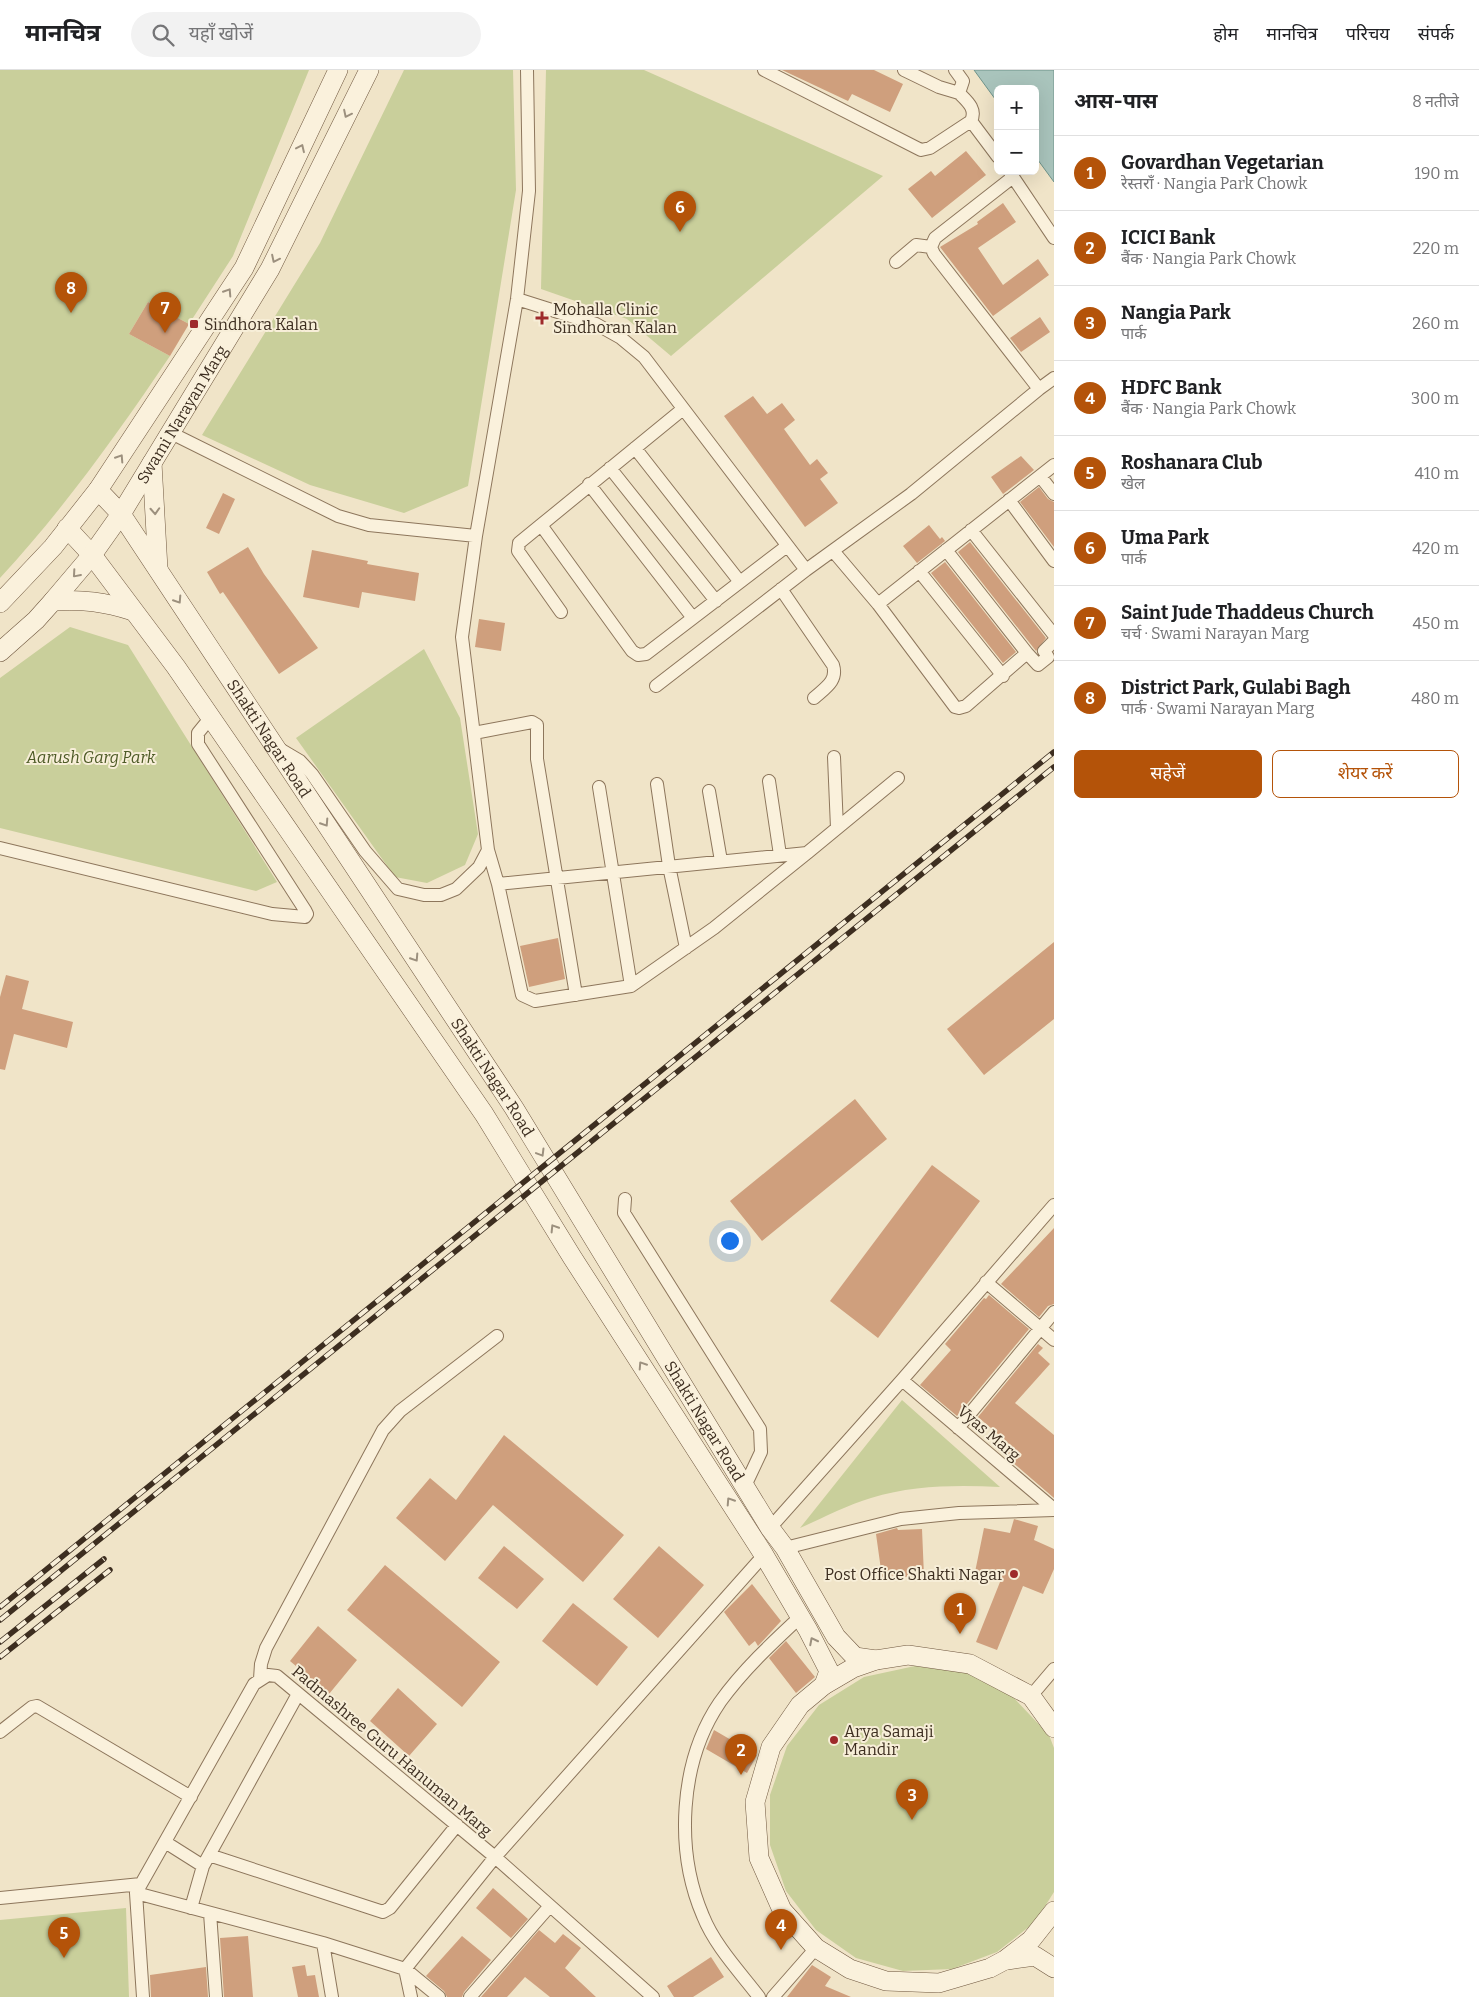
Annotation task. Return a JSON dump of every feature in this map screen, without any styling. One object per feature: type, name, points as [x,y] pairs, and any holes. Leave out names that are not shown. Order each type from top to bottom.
[{"type":"street","name":"Swami Narayan Marg","points":[[0,603],[53,546],[98,490],[244,268],[338,70]]},
{"type":"street","name":"Swami Narayan Marg","points":[[0,652],[36,620],[53,601],[92,555],[121,514],[270,268],[369,70]]},
{"type":"street","points":[[527,70],[529,191],[517,298],[476,536],[462,638],[488,850],[498,884],[522,995],[536,1001],[631,986],[714,928],[898,778]]},
{"type":"street","points":[[764,70],[921,150],[930,148],[971,121],[973,116],[972,108],[959,93],[939,87],[904,70]]},
{"type":"street","points":[[956,70],[963,81],[959,93]]},
{"type":"street","points":[[971,121],[994,153]]},
{"type":"street","points":[[1010,175],[935,238],[931,247],[934,254],[1039,389]]},
{"type":"street","points":[[1012,175],[1054,238]]},
{"type":"street","points":[[896,262],[916,246],[931,247]]},
{"type":"street","points":[[517,298],[596,324],[621,338],[644,357],[806,570]]},
{"type":"street","points":[[656,686],[806,570],[834,552],[911,494],[1054,378]]},
{"type":"street","points":[[561,612],[518,551],[519,543],[683,409]]},
{"type":"street","points":[[171,433],[338,516],[369,525],[476,536]]},
{"type":"street","points":[[634,448],[740,582]]},
{"type":"street","points":[[152,463],[158,570]]},
{"type":"street","points":[[878,604],[1054,465]]},
{"type":"street","points":[[610,468],[716,600]]},
{"type":"street","points":[[1040,476],[1054,494]]},
{"type":"street","points":[[589,484],[693,618]]},
{"type":"street","name":"Shakti Nagar Road","points":[[98,490],[121,514],[514,1108],[744,1486],[785,1548],[836,1637],[855,1657],[876,1660]]},
{"type":"street","points":[[1009,500],[1054,561]]},
{"type":"street","points":[[541,525],[632,651],[638,655],[646,654],[787,546]]},
{"type":"street","name":"Shakti Nagar Road","points":[[67,528],[92,555],[176,667],[484,1114],[572,1257],[764,1555],[829,1671],[824,1685]]},
{"type":"street","points":[[946,550],[1038,665],[1048,657],[1044,651],[1053,633],[971,530]]},
{"type":"street","points":[[834,552],[878,604],[955,707],[966,706],[1003,676],[1027,653]]},
{"type":"street","points":[[919,571],[1003,676]]},
{"type":"street","points":[[782,589],[833,665],[836,673],[832,682],[814,698]]},
{"type":"street","points":[[53,601],[80,599],[107,602],[133,611]]},
{"type":"street","points":[[0,848],[272,914],[305,917],[307,914],[305,910],[198,744],[198,733],[211,717]]},
{"type":"street","points":[[474,733],[532,722],[537,725],[537,759],[576,995]]},
{"type":"street","points":[[274,746],[300,761],[312,774],[365,851],[398,889],[424,896],[441,895],[456,889],[479,867],[488,850]]},
{"type":"street","points":[[834,757],[837,828]]},
{"type":"street","points":[[768,781],[780,855]]},
{"type":"street","points":[[657,784],[669,866],[686,948]]},
{"type":"street","points":[[599,787],[631,986]]},
{"type":"street","points":[[709,791],[720,861]]},
{"type":"street","points":[[498,884],[807,853]]},
{"type":"street","points":[[625,1199],[624,1213],[760,1429],[761,1452],[744,1486]]},
{"type":"street","points":[[770,1528],[1054,1205]]},
{"type":"street","points":[[986,1282],[1054,1340]]},
{"type":"street","points":[[958,1428],[1054,1312]]},
{"type":"street","points":[[143,1997],[138,1889],[254,1684],[260,1678],[261,1664],[266,1648],[382,1430],[400,1411],[497,1336]]},
{"type":"street","name":"Vyas Marg","points":[[902,1380],[1054,1510]]},
{"type":"street","points":[[785,1548],[901,1519],[959,1513],[1054,1510]]},
{"type":"street","points":[[405,1969],[495,1857],[764,1555]]},
{"type":"street","points":[[759,1997],[725,1952],[704,1918],[689,1878],[686,1832],[688,1787],[696,1750],[720,1703],[763,1652],[800,1617]]},
{"type":"street","points":[[1054,1728],[1031,1696],[970,1664],[908,1655],[876,1660],[853,1668],[824,1685],[800,1705],[771,1747],[755,1802],[759,1858],[782,1910],[816,1948],[850,1969],[886,1982],[939,1983],[990,1968],[1006,1960],[1031,1940],[1054,1911]]},
{"type":"street","points":[[1031,1696],[1054,1669]]},
{"type":"street","name":"Padmashree Guru Hanuman Marg","points":[[260,1678],[268,1675],[277,1676],[495,1857],[549,1907],[653,1997]]},
{"type":"street","points":[[191,1908],[206,1860],[298,1694]]},
{"type":"street","points":[[0,1732],[32,1706],[37,1706],[190,1797]]},
{"type":"street","points":[[165,1842],[206,1860],[382,1912],[390,1908],[457,1825]]},
{"type":"street","points":[[0,1898],[138,1889],[191,1908],[322,1943],[405,1969],[439,1997]]},
{"type":"street","points":[[470,1997],[549,1907]]},
{"type":"street","points":[[210,1913],[216,1997]]},
{"type":"street","points":[[322,1943],[332,1997]]},
{"type":"street","points":[[773,1997],[816,1948]]},
{"type":"street","points":[[1006,1960],[1035,1956],[1054,1968]]},
{"type":"street","points":[[405,1969],[411,1997]]},
{"type":"green space","points":[[0,70],[309,70],[233,256],[189,324],[148,302],[129,334],[170,356],[68,498],[0,578]]},
{"type":"green space","points":[[404,70],[513,70],[516,190],[468,486],[404,513],[310,485],[202,435],[320,243]]},
{"type":"green space","points":[[546,70],[644,70],[883,176],[671,356],[627,319],[541,289]]},
{"type":"green space","name":"Aarush Garg Park","points":[[70,627],[128,645],[277,882],[256,891],[0,828],[0,678]]},
{"type":"green space","points":[[424,649],[460,718],[478,834],[465,865],[427,883],[395,877],[296,738]]},
{"type":"green space","points":[[902,1400],[1000,1487],[935,1487],[887,1494],[853,1504],[800,1528]]},
{"type":"green space","points":[[915,1666],[967,1673],[1013,1697],[1049,1735],[1054,1748],[1054,1892],[1035,1922],[997,1952],[952,1969],[903,1971],[856,1958],[816,1930],[786,1891],[770,1845],[770,1795],[787,1746],[819,1705],[864,1677]]},
{"type":"green space","points":[[126,1908],[129,1997],[0,1997],[0,1920]]},
{"type":"water","points":[[974,70],[1054,70],[1054,182],[1039,161],[1039,85],[994,85],[994,98]]},
{"type":"building","points":[[782,70],[874,70],[903,84],[890,112],[852,94],[848,101]]},
{"type":"building","points":[[966,151],[986,175],[932,218],[908,189],[931,171],[935,176]]},
{"type":"building","points":[[1003,203],[1016,222],[978,248],[1003,285],[1038,259],[1049,275],[993,316],[940,247],[978,224],[977,222]]},
{"type":"building","points":[[148,302],[189,324],[170,356],[129,334]]},
{"type":"building","points":[[1040,317],[1050,332],[1021,352],[1010,338]]},
{"type":"building","points":[[753,396],[767,414],[782,403],[795,420],[784,429],[810,465],[817,459],[828,473],[820,479],[838,503],[805,527],[724,416]]},
{"type":"building","points":[[1021,456],[1034,470],[1003,494],[991,477]]},
{"type":"building","points":[[1039,487],[1048,499],[1054,502],[1054,547],[1020,502]]},
{"type":"building","points":[[223,493],[235,499],[219,534],[206,528]]},
{"type":"building","points":[[929,525],[940,539],[942,537],[945,541],[917,563],[903,546]]},
{"type":"building","points":[[970,542],[1046,638],[1036,651],[958,552]]},
{"type":"building","points":[[248,547],[264,574],[318,648],[279,674],[223,592],[220,594],[207,572]]},
{"type":"building","points":[[312,550],[368,561],[367,564],[419,573],[415,601],[362,592],[359,608],[303,597]]},
{"type":"building","points":[[945,562],[1016,652],[1003,663],[931,573]]},
{"type":"building","points":[[479,619],[505,623],[501,651],[475,647]]},
{"type":"building","points":[[558,938],[565,979],[529,987],[520,946]]},
{"type":"building","points":[[1054,942],[1054,1019],[984,1075],[947,1029]]},
{"type":"building","points":[[6,975],[29,981],[22,1009],[73,1022],[67,1048],[14,1034],[5,1070],[0,1069],[0,997]]},
{"type":"building","points":[[855,1099],[887,1139],[762,1241],[730,1201]]},
{"type":"building","points":[[932,1165],[980,1201],[878,1338],[830,1301]]},
{"type":"building","points":[[1054,1228],[1054,1304],[1048,1306],[1039,1317],[1001,1284]]},
{"type":"building","points":[[989,1295],[1029,1329],[957,1416],[920,1385],[951,1350],[945,1344],[984,1298],[986,1299]]},
{"type":"building","points":[[1038,1344],[1043,1348],[1038,1353],[1050,1364],[1015,1403],[1054,1435],[1054,1498],[997,1449],[1005,1440],[978,1417]]},
{"type":"building","points":[[504,1435],[624,1535],[583,1582],[493,1505],[445,1561],[396,1518],[430,1478],[456,1500]]},
{"type":"building","points":[[1014,1519],[1038,1526],[1034,1540],[1054,1549],[1054,1569],[1043,1594],[1023,1586],[997,1650],[976,1642],[1000,1582],[974,1577],[984,1528],[1010,1533]]},
{"type":"building","points":[[897,1528],[898,1530],[922,1529],[924,1576],[904,1577],[904,1574],[882,1577],[876,1534]]},
{"type":"building","points":[[504,1546],[544,1579],[517,1609],[478,1578]]},
{"type":"building","points":[[659,1546],[704,1585],[658,1638],[613,1599]]},
{"type":"building","points":[[385,1565],[500,1662],[462,1707],[347,1610]]},
{"type":"building","points":[[752,1584],[781,1621],[758,1646],[755,1641],[749,1646],[724,1612]]},
{"type":"building","points":[[573,1603],[628,1647],[597,1686],[542,1641]]},
{"type":"building","points":[[318,1626],[357,1660],[329,1694],[290,1661]]},
{"type":"building","points":[[786,1641],[815,1677],[796,1693],[769,1658]]},
{"type":"building","points":[[398,1688],[437,1724],[409,1756],[370,1721]]},
{"type":"building","points":[[714,1730],[757,1755],[747,1773],[706,1749]]},
{"type":"building","points":[[493,1888],[528,1919],[511,1938],[476,1908]]},
{"type":"building","points":[[539,1930],[555,1943],[563,1934],[581,1948],[565,1968],[596,1997],[550,1997],[525,1977],[507,1997],[481,1997]]},
{"type":"building","points":[[248,1936],[253,1997],[224,1997],[220,1938]]},
{"type":"building","points":[[462,1936],[491,1960],[464,1992],[462,1997],[447,1997],[444,1991],[426,1976]]},
{"type":"building","points":[[711,1957],[724,1977],[693,1997],[674,1997],[667,1986]]},
{"type":"building","points":[[305,1965],[307,1976],[315,1975],[319,1997],[298,1997],[292,1967]]},
{"type":"building","points":[[812,1965],[831,1977],[825,1986],[851,1997],[787,1997]]},
{"type":"building","points":[[206,1967],[208,1997],[151,1997],[150,1975]]},
{"type":"railway","points":[[0,1607],[1054,752]]},
{"type":"railway","points":[[0,1620],[1054,767]]},
{"type":"railway","points":[[0,1642],[104,1559]]},
{"type":"railway","points":[[0,1657],[110,1570]]},
{"type":"place","name":"Uma Park","points":[[680,232]]},
{"type":"place","name":"District Park, Gulabi Bagh","points":[[71,313]]},
{"type":"place","name":"Mohalla Clinic Sindhoran Kalan","points":[[542,318]]},
{"type":"place","name":"Sindhora Kalan","points":[[194,324]]},
{"type":"place","name":"Saint Jude Thaddeus Church","points":[[165,333]]},
{"type":"place","name":"Post Office Shakti Nagar","points":[[1014,1574]]},
{"type":"place","name":"Govardhan Vegetarian","points":[[960,1634]]},
{"type":"place","name":"Arya Samaji Mandir","points":[[834,1740]]},
{"type":"place","name":"ICICI Bank","points":[[741,1775]]},
{"type":"place","name":"Nangia Park","points":[[912,1820]]},
{"type":"place","name":"HDFC Bank","points":[[781,1950]]},
{"type":"place","name":"Roshanara Club","points":[[64,1958]]}]
